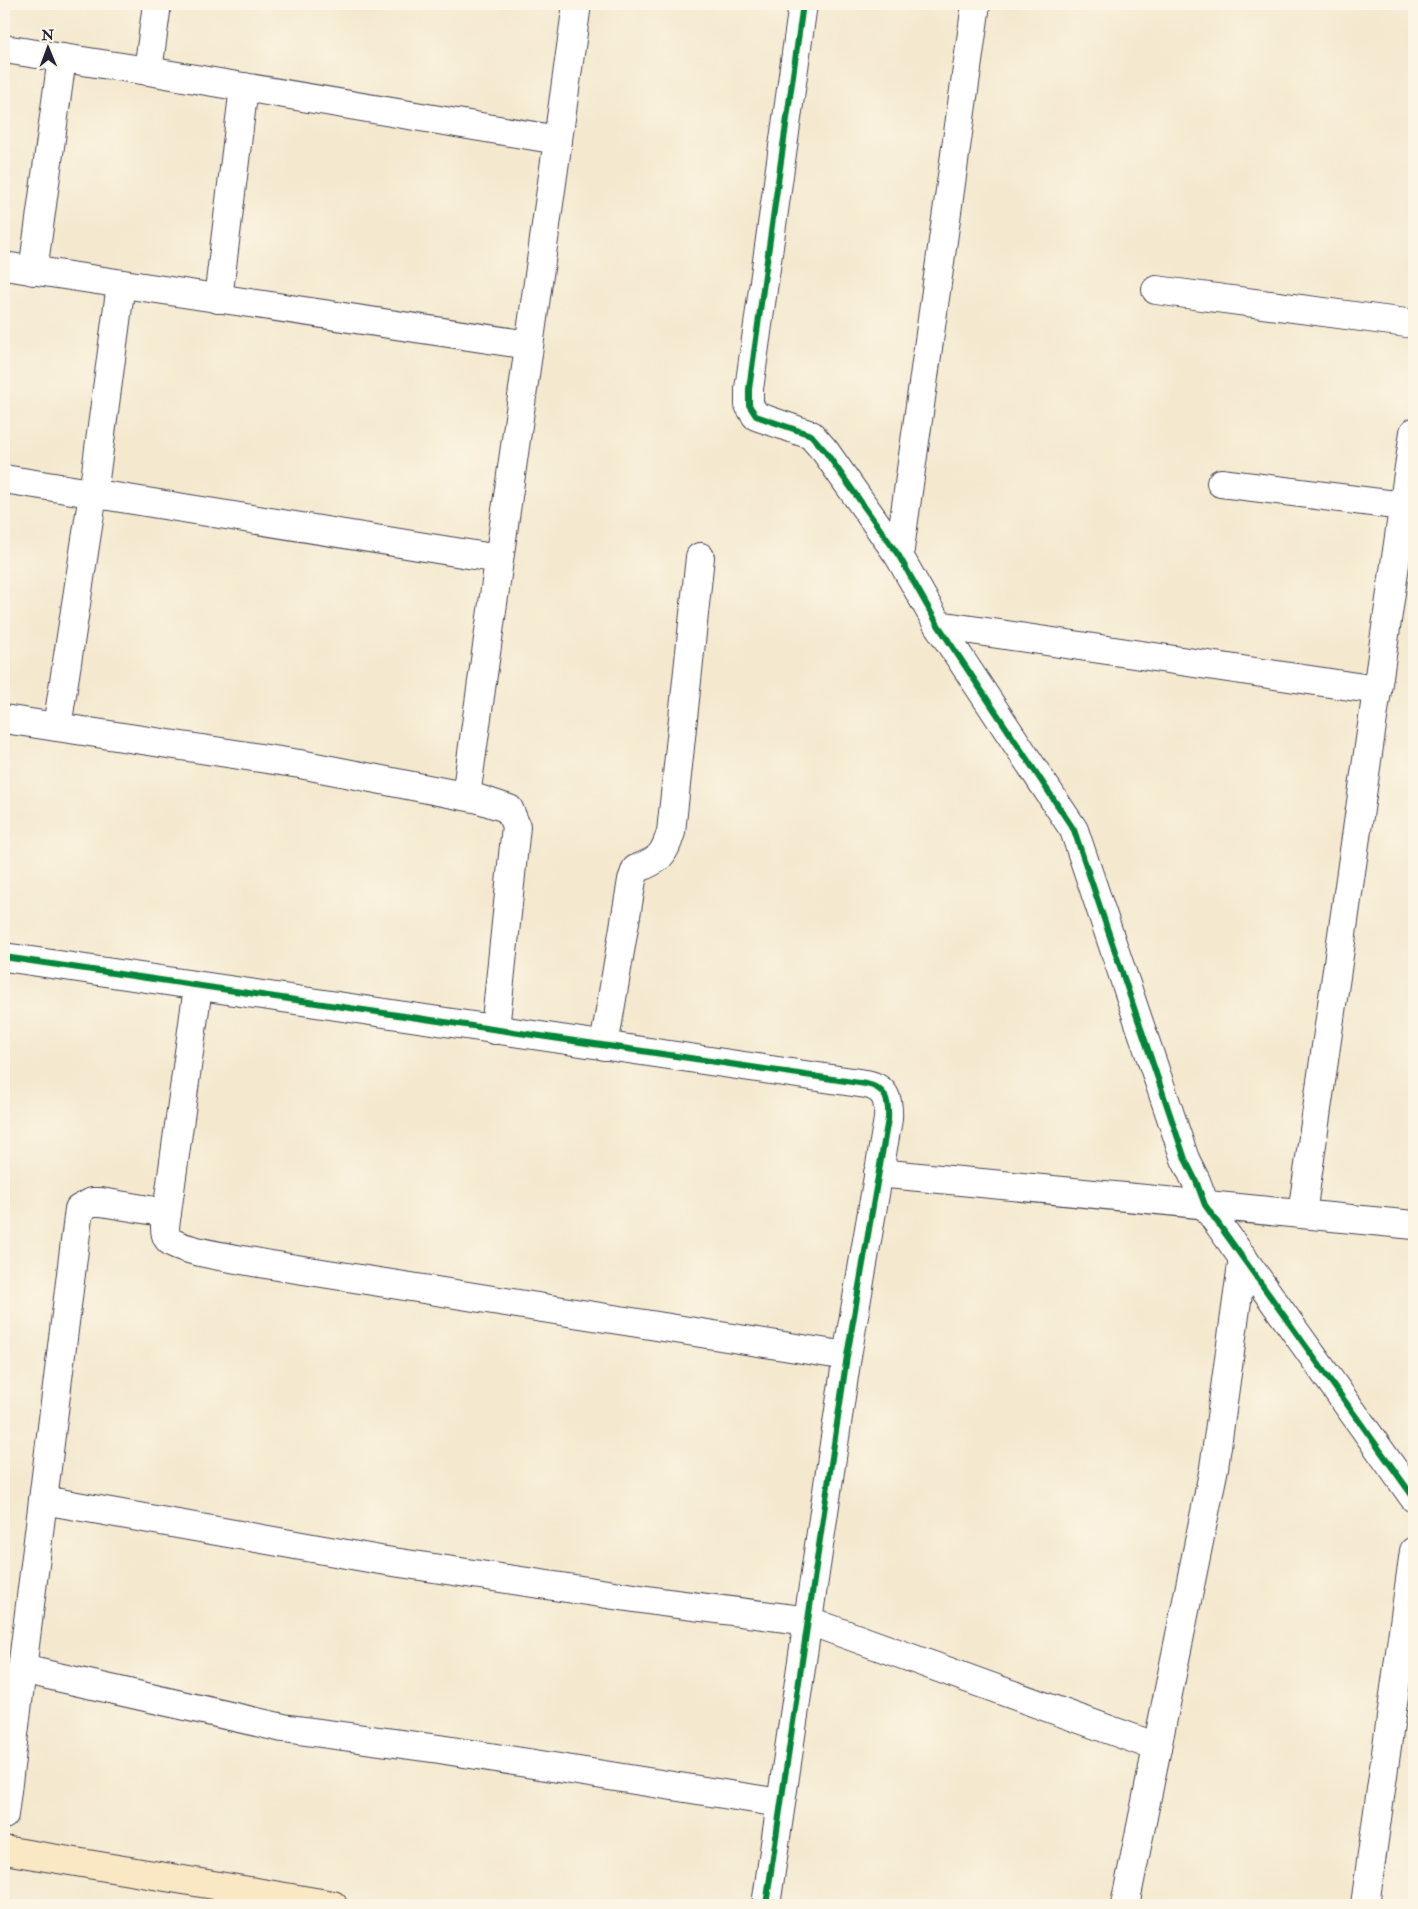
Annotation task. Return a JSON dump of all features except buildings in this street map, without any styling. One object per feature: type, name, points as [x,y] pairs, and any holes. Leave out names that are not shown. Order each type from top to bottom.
[{"type":"street","points":[[148,71],[157,4]]},
{"type":"street","points":[[466,796],[577,4]]},
{"type":"street","points":[[803,4],[749,389],[749,405],[756,416],[811,435],[825,451],[899,556],[938,624],[1074,830],[1185,1159],[1196,1181],[1204,1205],[1414,1498]]},
{"type":"street","points":[[899,556],[976,4]]},
{"type":"street","points":[[4,49],[148,71],[558,140]]},
{"type":"street","points":[[33,271],[62,58]]},
{"type":"street","points":[[218,299],[244,87]]},
{"type":"street","points":[[4,266],[529,345]]},
{"type":"street","points":[[57,727],[93,494],[121,284]]},
{"type":"street","points":[[1156,290],[1414,324]]},
{"type":"street","points":[[1302,1214],[1377,690],[1405,552],[1403,506],[1414,432]]},
{"type":"street","points":[[4,480],[499,558]]},
{"type":"street","points":[[1221,483],[1403,506]]},
{"type":"street","points":[[604,1046],[632,880],[636,870],[660,858],[671,832],[700,557]]},
{"type":"street","points":[[938,624],[1377,690]]},
{"type":"street","points":[[4,719],[300,764],[466,796],[492,802],[509,809],[516,826],[495,1030]]},
{"type":"street","points":[[4,957],[875,1086],[885,1094],[888,1106],[847,1356],[766,1905]]},
{"type":"street","points":[[198,987],[167,1213],[165,1235],[172,1242],[185,1248],[265,1264],[847,1356]]},
{"type":"street","points":[[878,1173],[1414,1226]]},
{"type":"street","points":[[4,1815],[80,1209],[92,1202],[101,1202],[167,1213]]},
{"type":"street","points":[[1125,1905],[1214,1468],[1243,1257]]},
{"type":"street","points":[[42,1500],[380,1560],[661,1602],[809,1621],[1157,1747]]},
{"type":"street","points":[[1365,1905],[1414,1551]]},
{"type":"street","points":[[22,1669],[283,1728],[439,1749],[780,1803]]},
{"type":"street","points":[[4,1850],[334,1905]]},
{"type":"cycle path","points":[[803,4],[749,389],[749,405],[756,416],[811,435],[825,451],[899,556],[938,625],[1074,830],[1185,1159],[1205,1205],[1414,1498]]},
{"type":"cycle path","points":[[4,957],[866,1084],[878,1088],[882,1092],[887,1101],[888,1119],[847,1356],[766,1905]]}]
